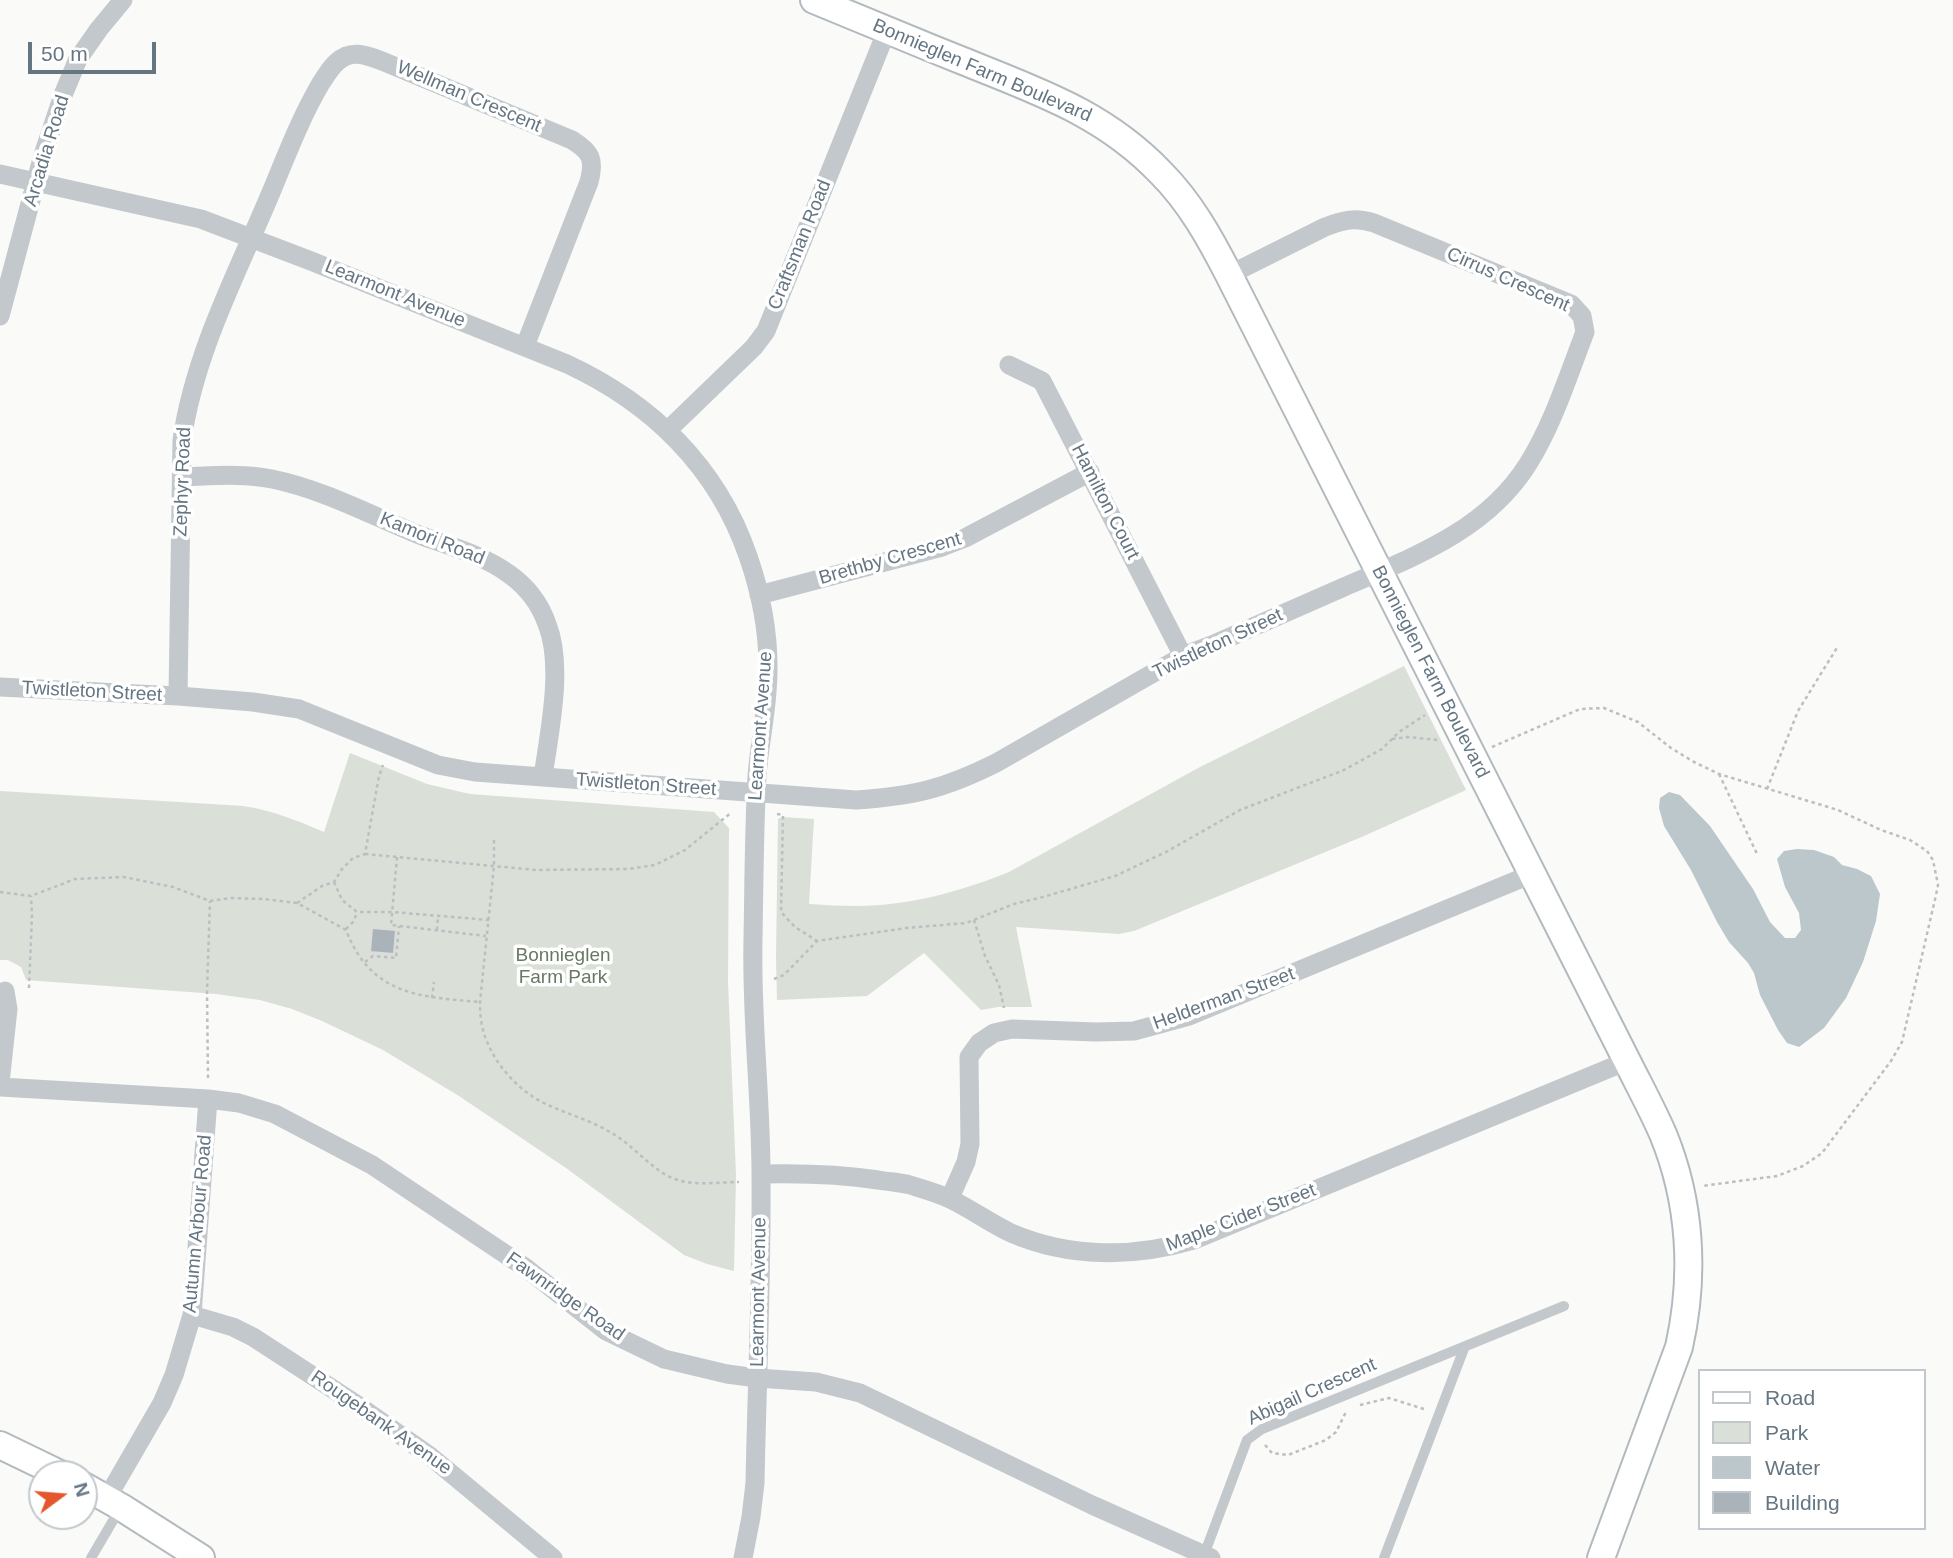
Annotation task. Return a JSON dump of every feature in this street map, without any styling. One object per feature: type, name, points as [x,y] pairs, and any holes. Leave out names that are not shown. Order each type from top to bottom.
[{"type":"street","name":"Arcadia Road","points":[[0,316],[36,182],[63,95],[78,60],[123,0]]},
{"type":"street","name":"Bonnieglen Farm Boulevard","points":[[814,0],[1069,105],[1108,127],[1139,152],[1175,188],[1200,222],[1229,275],[1627,1061],[1662,1133],[1679,1182],[1688,1233],[1689,1279],[1684,1324],[1675,1359],[1601,1558]]},
{"type":"street","name":"Craftsman Road","points":[[668,430],[754,347],[766,331],[887,30]]},
{"type":"street","name":"Wellman Crescent","points":[[251,237],[301,120],[329,71],[337,62],[353,54],[363,54],[382,61],[572,140],[590,154],[592,162],[589,182],[525,346]]},
{"type":"street","name":"Learmont Avenue","points":[[0,174],[190,216],[251,237],[567,364],[606,383],[632,400],[668,430],[701,468],[730,514],[748,555],[760,595],[768,664],[757,793],[752,965],[761,1174],[755,1483],[743,1558]]},
{"type":"street","name":"Cirrus Crescent","points":[[1229,275],[1325,227],[1342,220],[1358,218],[1551,295],[1571,304],[1582,316],[1585,332],[1543,436],[1510,488],[1473,523],[1453,536],[1378,572]]},
{"type":"street","name":"Zephyr Road","points":[[178,696],[182,440],[187,408],[206,344],[251,237]]},
{"type":"street","name":"Hamilton Court","points":[[1009,365],[1042,381],[1183,656]]},
{"type":"street","name":"Brethby Crescent","points":[[760,595],[942,547],[965,538],[1090,472]]},
{"type":"street","name":"Kamori Road","points":[[182,477],[245,476],[295,484],[487,559],[522,584],[537,603],[547,624],[555,662],[543,777]]},
{"type":"street","name":"Twistleton Street","points":[[0,687],[178,696],[299,709],[438,765],[475,772],[856,800],[896,797],[940,788],[966,778],[1183,656],[1378,572]]},
{"type":"street","name":"Helderman Street","points":[[950,1198],[970,1144],[969,1058],[979,1043],[994,1033],[1012,1029],[1133,1031],[1160,1025],[1189,1016],[1532,874]]},
{"type":"street","points":[[0,1085],[8,1009],[2,988]]},
{"type":"street","name":"Maple Cider Street","points":[[761,1174],[843,1175],[907,1184],[950,1198],[1011,1233],[1056,1247],[1122,1253],[1170,1247],[1194,1240],[1627,1061]]},
{"type":"street","name":"Fawnridge Road","points":[[0,1085],[208,1099],[239,1103],[275,1114],[372,1165],[526,1268],[606,1331],[664,1359],[727,1374],[816,1382],[860,1393],[1092,1505],[1207,1557]]},
{"type":"street","name":"Autumn Arbour Road","points":[[104,1497],[162,1403],[174,1375],[192,1315],[208,1099]]},
{"type":"street","name":"Rougebank Avenue","points":[[192,1315],[233,1326],[359,1406],[430,1456],[553,1558]]},
{"type":"street","points":[[0,1445],[31,1460]]},
{"type":"street","points":[[104,1497],[201,1558]]},
{"type":"lane","name":"Abigail Crescent","points":[[1207,1557],[1247,1440],[1262,1429],[1564,1306]]},
{"type":"lane","points":[[1384,1558],[1465,1346]]},
{"type":"lane","points":[[91,1558],[104,1497]]},
{"type":"path","points":[[1768,789],[1798,711],[1838,646]]},
{"type":"path","points":[[1492,747],[1580,709],[1604,708],[1638,722],[1671,748],[1719,774],[1838,810],[1910,840],[1927,851],[1933,860],[1938,885],[1902,1042],[1891,1061],[1822,1153],[1803,1166],[1777,1176],[1702,1186]]},
{"type":"path","points":[[774,979],[784,975],[817,941],[906,928],[966,923],[1014,904],[1127,870],[1166,852],[1240,810],[1344,770],[1382,749],[1399,732],[1425,715]]},
{"type":"path","points":[[1392,740],[1408,737],[1438,740]]},
{"type":"path","points":[[365,854],[383,765]]},
{"type":"path","points":[[1719,774],[1758,856]]},
{"type":"path","points":[[297,903],[322,886],[334,882],[353,858],[365,854],[536,870],[617,869],[655,865],[685,850],[732,812]]},
{"type":"path","points":[[776,814],[783,814],[781,912],[795,927],[817,941]]},
{"type":"path","points":[[494,840],[494,866],[480,1002],[485,1039],[499,1063],[526,1092],[545,1104],[613,1133],[672,1179],[689,1182],[739,1182]]},
{"type":"path","points":[[397,858],[391,925],[487,936]]},
{"type":"path","points":[[0,892],[30,896],[75,879],[124,877],[173,887],[210,901],[230,898],[297,903],[346,930],[353,948],[365,962],[395,987],[432,998],[480,1002]]},
{"type":"path","points":[[334,882],[342,900],[357,912],[489,919]]},
{"type":"path","points":[[29,988],[32,915],[30,896]]},
{"type":"path","points":[[208,1078],[210,901]]},
{"type":"path","points":[[346,930],[354,921],[357,912]]},
{"type":"path","points":[[437,930],[438,916]]},
{"type":"path","points":[[974,920],[985,956],[999,985],[1004,1008]]},
{"type":"path","points":[[365,962],[373,956],[396,958],[399,926]]},
{"type":"path","points":[[432,998],[434,982]]},
{"type":"path","points":[[1359,1405],[1390,1398],[1427,1410]]},
{"type":"path","points":[[1262,1442],[1272,1453],[1288,1455],[1326,1440],[1336,1432],[1348,1409]]},
{"type":"green space","points":[[1404,666],[1466,790],[1364,836],[1134,931],[1119,934],[1016,927],[1032,1007],[981,1010],[924,953],[867,996],[777,1000],[778,819],[814,819],[809,904],[877,905],[935,896],[1009,872],[1200,767]]},
{"type":"green space","name":"Bonnieglen Farm Park","points":[[350,753],[427,784],[470,794],[714,812],[729,828],[728,982],[736,1175],[734,1271],[684,1255],[566,1168],[459,1096],[383,1050],[322,1021],[260,1000],[216,994],[26,980],[21,967],[8,960],[0,960],[0,791],[243,806],[275,813],[324,832]]},
{"type":"water","points":[[1669,792],[1680,795],[1710,826],[1753,889],[1770,922],[1785,938],[1795,938],[1801,930],[1799,913],[1785,887],[1777,859],[1784,851],[1814,850],[1871,876],[1880,894],[1876,921],[1863,962],[1846,998],[1824,1028],[1799,1047],[1787,1043],[1778,1030],[1760,995],[1754,973],[1729,942],[1664,826],[1659,808],[1660,798]]},
{"type":"building","points":[[372,928],[396,930],[394,954],[370,952]]}]
